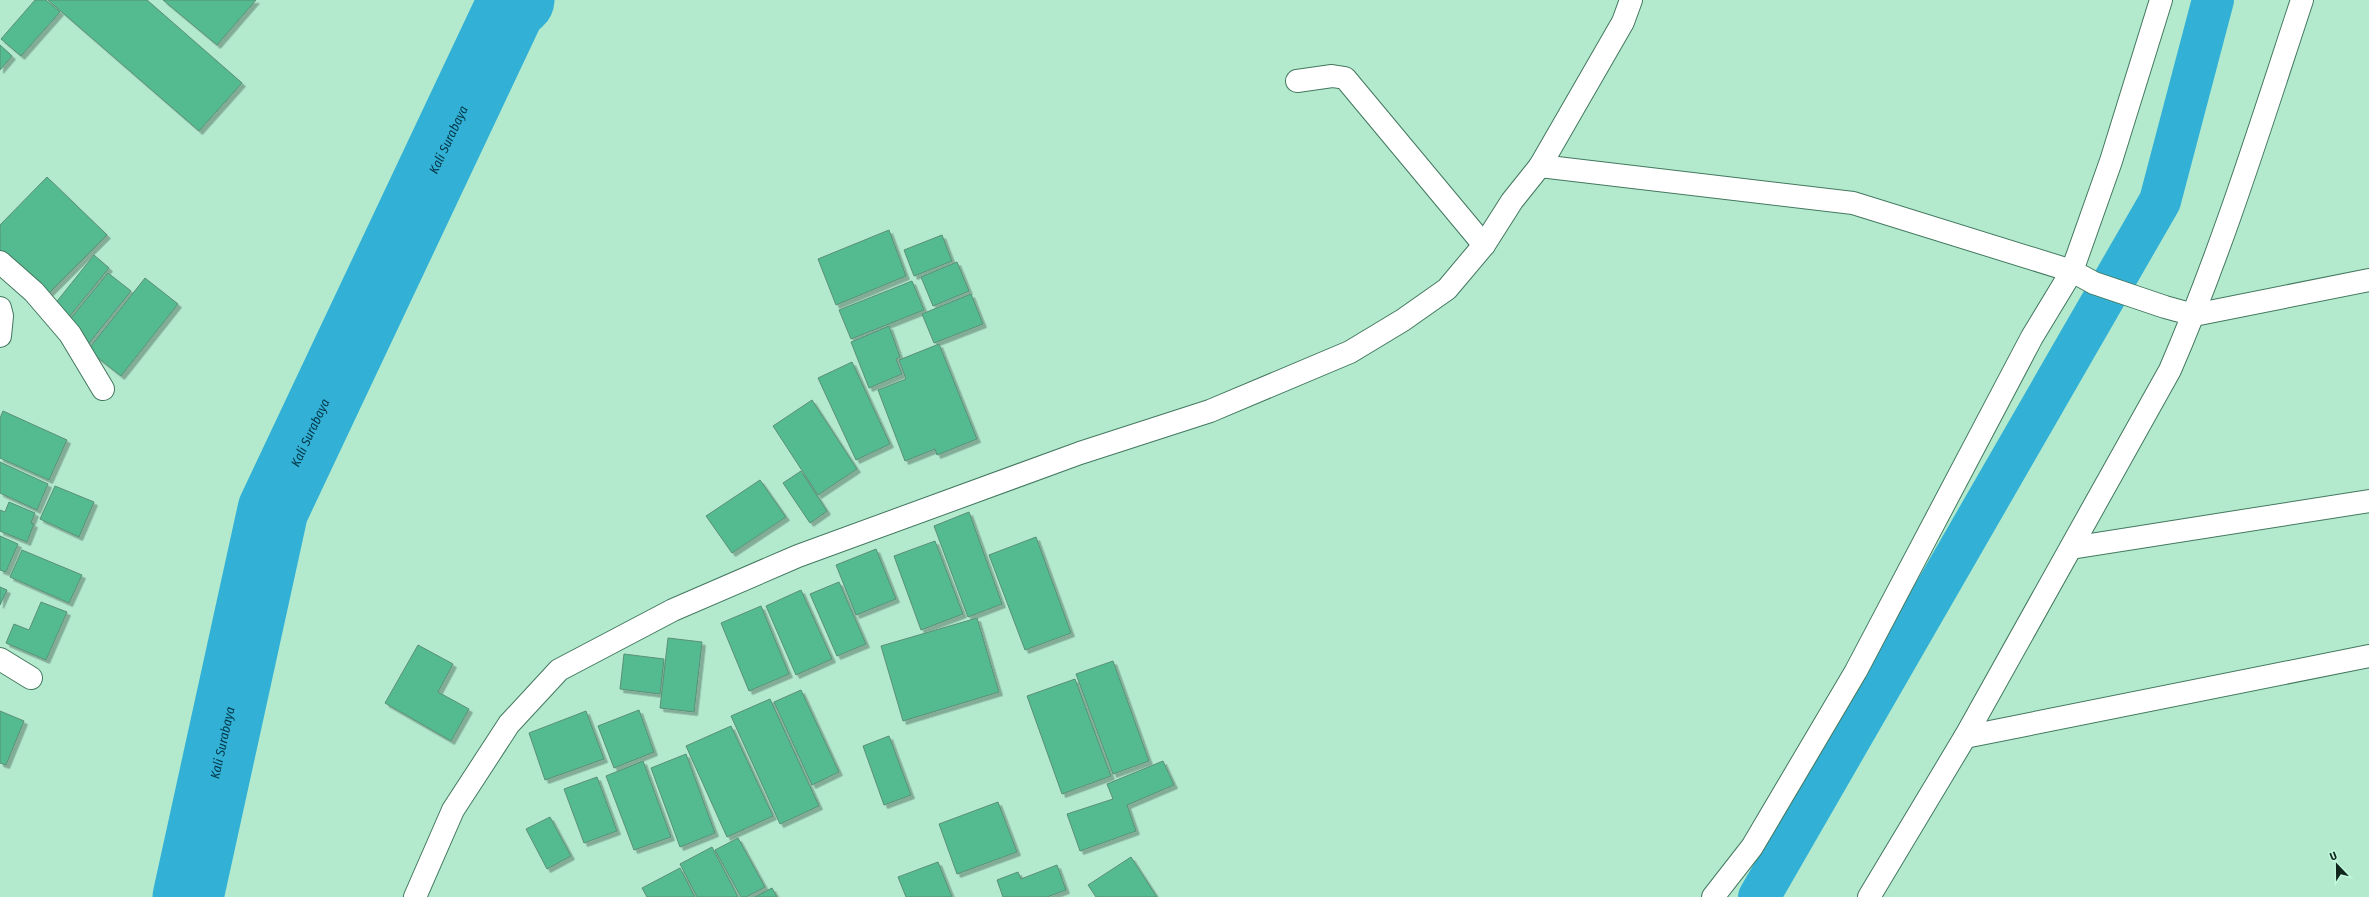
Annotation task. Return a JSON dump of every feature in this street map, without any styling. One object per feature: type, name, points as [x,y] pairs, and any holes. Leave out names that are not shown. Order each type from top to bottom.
[{"type":"street","points":[[415,897],[453,810],[509,724],[559,670],[673,610],[798,556],[1080,452],[1210,411],[1350,352],[1403,320],[1447,289],[1484,245],[1512,200],[1540,166],[1623,22],[1631,0]]},
{"type":"street","points":[[1713,897],[1752,847],[1856,671],[2032,338],[2072,271],[2111,161],[2161,0]]},
{"type":"street","points":[[1869,897],[1965,737],[2170,370],[2194,315],[2302,0]]},
{"type":"street","points":[[1297,81],[1332,76],[1345,78],[1484,245]]},
{"type":"street","points":[[1540,166],[1853,203],[2072,271],[2094,283],[2165,307],[2194,315],[2369,280]]},
{"type":"street","points":[[0,262],[34,292],[70,334],[103,389]]},
{"type":"street","points":[[0,308],[2,316],[0,336]]},
{"type":"street","points":[[2071,548],[2369,501]]},
{"type":"street","points":[[1965,737],[2369,656]]},
{"type":"street","points":[[0,659],[31,678]]},
{"type":"building","points":[[35,0],[46,0],[60,12],[21,56],[1,39]]},
{"type":"building","points":[[48,0],[147,0],[242,83],[199,131]]},
{"type":"building","points":[[163,0],[256,0],[217,45]]},
{"type":"building","points":[[0,45],[12,56],[0,70]]},
{"type":"building","points":[[47,177],[107,235],[47,295],[0,250],[0,225]]},
{"type":"building","points":[[889,230],[906,276],[836,305],[818,259]]},
{"type":"building","points":[[942,235],[952,261],[914,276],[904,250]]},
{"type":"building","points":[[94,255],[109,268],[69,317],[54,305]]},
{"type":"building","points":[[957,262],[969,291],[933,306],[921,277]]},
{"type":"building","points":[[108,273],[131,291],[89,343],[66,324]]},
{"type":"building","points":[[145,278],[178,304],[121,376],[88,350]]},
{"type":"building","points":[[912,281],[924,310],[851,339],[839,310]]},
{"type":"building","points":[[971,294],[983,324],[934,343],[922,314]]},
{"type":"building","points":[[889,326],[900,357],[896,359],[902,374],[869,388],[851,342]]},
{"type":"building","points":[[939,344],[977,439],[937,455],[935,449],[905,461],[878,390],[906,379],[899,360]]},
{"type":"building","points":[[852,362],[890,444],[856,460],[818,378]]},
{"type":"building","points":[[812,400],[857,469],[818,495],[773,426]]},
{"type":"building","points":[[3,411],[67,440],[49,480],[0,458],[0,418]]},
{"type":"building","points":[[0,462],[48,484],[37,510],[0,493]]},
{"type":"building","points":[[801,471],[827,511],[810,523],[783,483]]},
{"type":"building","points":[[760,480],[786,517],[732,553],[706,516]]},
{"type":"building","points":[[55,486],[94,502],[79,537],[40,519]]},
{"type":"building","points":[[9,502],[35,513],[31,523],[34,524],[27,542],[0,531],[0,510],[5,512]]},
{"type":"building","points":[[969,512],[1002,604],[968,617],[934,526]]},
{"type":"building","points":[[0,536],[18,544],[6,572],[0,570]]},
{"type":"building","points":[[1036,537],[1071,633],[1025,650],[989,555]]},
{"type":"building","points":[[935,541],[963,614],[921,630],[894,556]]},
{"type":"building","points":[[876,549],[896,599],[856,615],[836,565]]},
{"type":"building","points":[[22,550],[82,575],[69,603],[10,577]]},
{"type":"building","points":[[839,582],[866,644],[837,656],[810,594]]},
{"type":"building","points":[[0,587],[7,590],[0,605]]},
{"type":"building","points":[[801,590],[832,659],[796,675],[766,606]]},
{"type":"building","points":[[41,602],[67,612],[46,660],[6,643],[14,624],[29,630]]},
{"type":"building","points":[[761,606],[789,674],[749,691],[721,623]]},
{"type":"building","points":[[977,618],[999,692],[903,721],[881,646]]},
{"type":"building","points":[[668,638],[702,642],[694,712],[660,708]]},
{"type":"building","points":[[418,645],[453,664],[438,692],[469,709],[451,741],[385,703]]},
{"type":"building","points":[[624,654],[664,659],[660,694],[620,689]]},
{"type":"building","points":[[1113,661],[1149,761],[1113,774],[1076,674]]},
{"type":"building","points":[[1075,679],[1111,776],[1062,794],[1027,696]]},
{"type":"building","points":[[801,690],[839,772],[812,785],[774,702]]},
{"type":"building","points":[[770,699],[819,806],[780,824],[731,716]]},
{"type":"building","points":[[639,710],[654,752],[614,768],[598,726]]},
{"type":"building","points":[[0,711],[24,721],[6,765],[0,763]]},
{"type":"building","points":[[586,711],[604,759],[545,780],[529,733]]},
{"type":"building","points":[[731,726],[773,816],[727,837],[686,746]]},
{"type":"building","points":[[889,736],[911,795],[884,805],[863,746]]},
{"type":"building","points":[[686,754],[715,833],[680,847],[651,768]]},
{"type":"building","points":[[643,761],[671,837],[634,850],[606,776]]},
{"type":"building","points":[[1163,761],[1174,785],[1127,805],[1136,831],[1080,851],[1067,814],[1113,799],[1107,784]]},
{"type":"building","points":[[597,777],[617,831],[584,843],[564,789]]},
{"type":"building","points":[[998,802],[1017,852],[957,874],[939,824]]},
{"type":"building","points":[[550,817],[571,856],[547,869],[526,829]]},
{"type":"building","points":[[738,838],[765,887],[746,897],[741,897],[715,850]]},
{"type":"building","points":[[712,847],[738,897],[697,897],[680,864]]},
{"type":"building","points":[[1131,857],[1157,897],[1096,897],[1088,885]]},
{"type":"building","points":[[938,862],[952,897],[906,897],[898,877]]},
{"type":"building","points":[[1057,865],[1066,890],[1047,897],[1003,897],[997,880],[1018,872],[1021,879]]},
{"type":"building","points":[[680,868],[695,897],[647,897],[642,888]]},
{"type":"building","points":[[772,888],[777,897],[755,897]]},
{"type":"waterway","name":"Kali Surabaya","points":[[188,897],[273,510],[510,8],[519,0]]},
{"type":"waterway","points":[[1759,897],[2160,201],[2213,0]]}]
